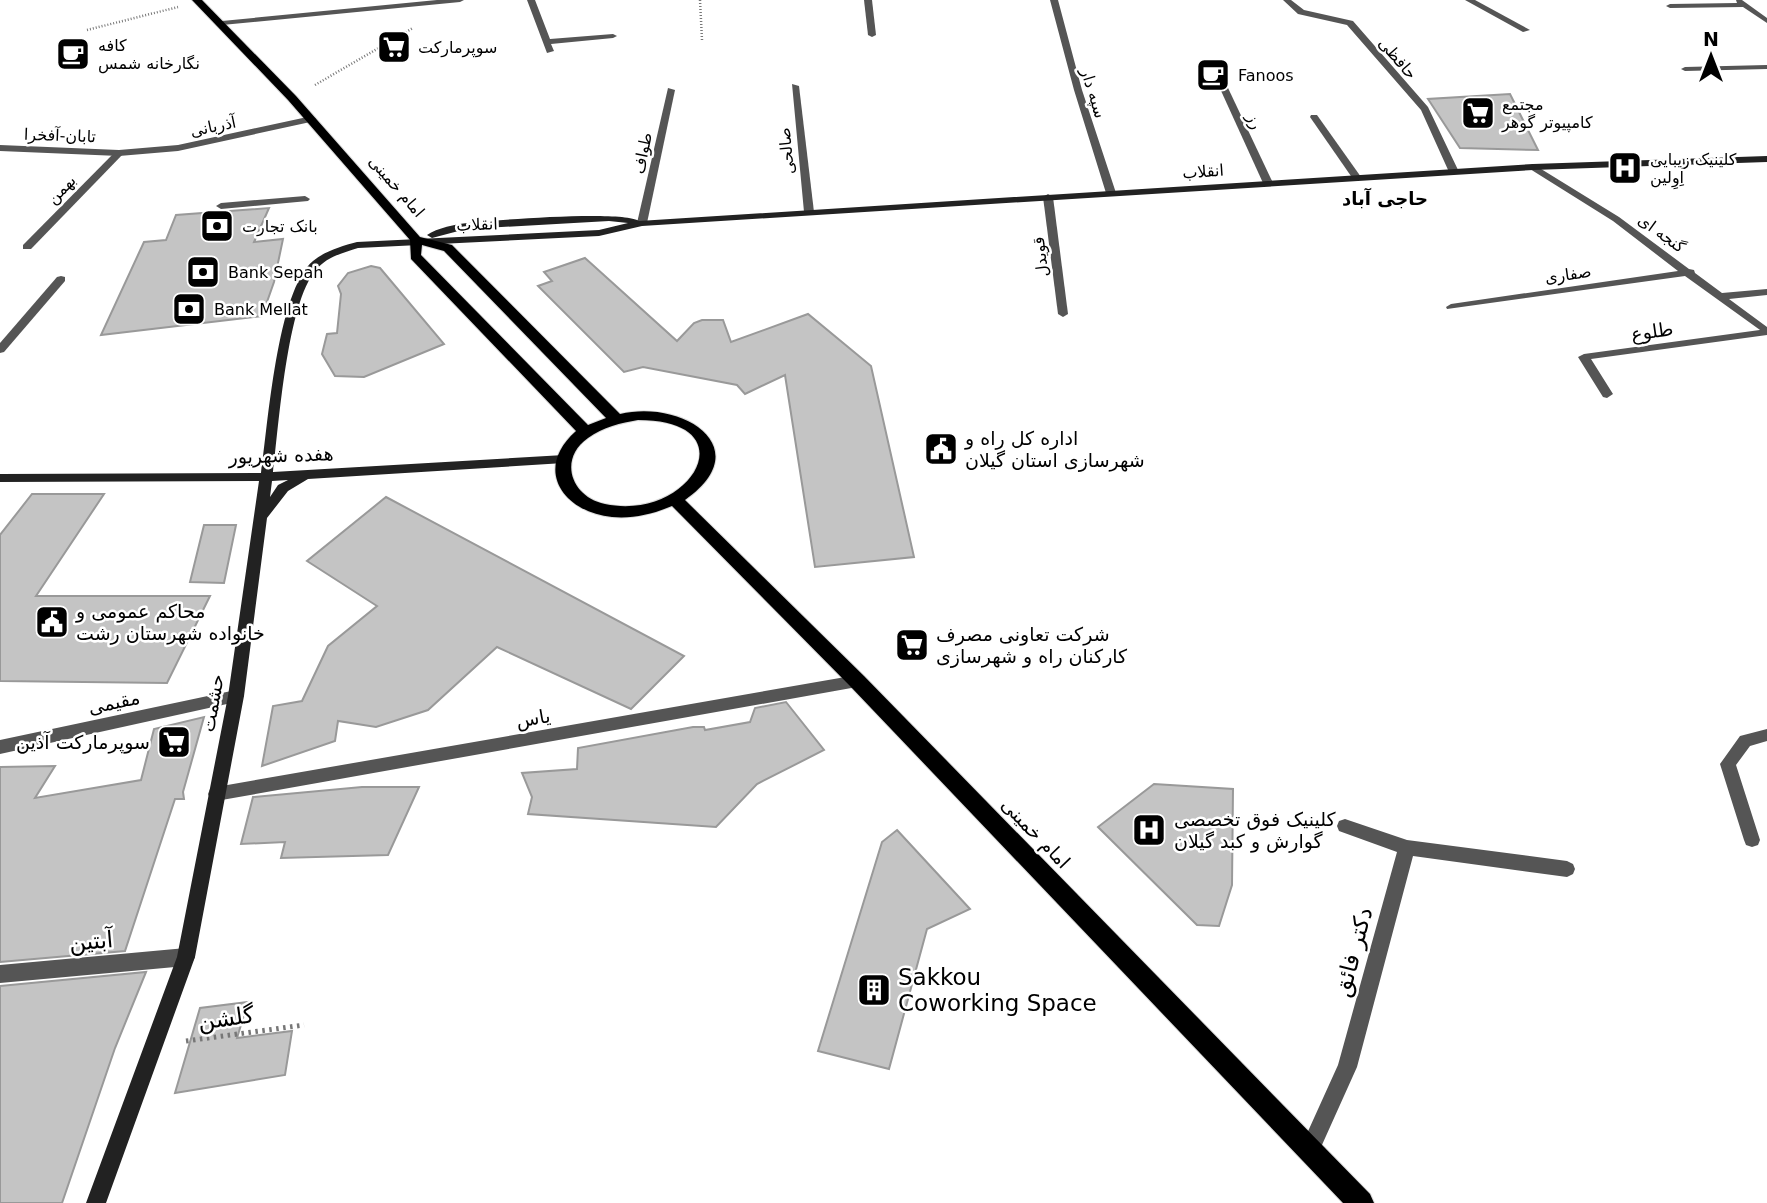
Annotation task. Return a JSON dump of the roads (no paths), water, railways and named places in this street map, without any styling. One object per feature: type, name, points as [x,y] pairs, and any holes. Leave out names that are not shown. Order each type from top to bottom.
[{"type":"main road","name":"امام خمینی","points":[[198,1],[312,119],[415,240],[415,256],[586,432]]},
{"type":"main road","name":"انقلاب","points":[[415,240],[478,241],[599,233],[642,223],[1356,177],[1533,167],[1767,159]]},
{"type":"main road","name":"انقلاب","points":[[415,240],[466,226],[609,218],[642,223]]},
{"type":"main road","points":[[415,240],[448,248],[616,419]]},
{"type":"main road","name":"حشمت","points":[[96,1203],[186,957],[236,696],[288,320],[311,266],[326,256],[357,245],[415,240]]},
{"type":"main road","points":[[660,415],[696,430],[705,442],[709,457],[704,472],[693,487],[675,500],[652,508],[627,511],[603,509],[583,502],[569,489],[562,475],[564,459],[572,445],[586,432],[616,419],[660,415]]},
{"type":"main road","name":"هفده شهریور","points":[[0,478],[267,477],[564,459]]},
{"type":"main road","points":[[260,525],[283,488],[296,480],[323,473]]},
{"type":"main road","name":"امام خمینی","points":[[675,500],[857,681],[1361,1203]]},
{"type":"street","points":[[222,23],[460,0]]},
{"type":"street","points":[[531,0],[550,52]]},
{"type":"street","points":[[868,0],[872,35]]},
{"type":"street","name":"سپه دار","points":[[1054,0],[1078,90],[1111,193]]},
{"type":"street","name":"حافظی","points":[[1287,0],[1301,12],[1350,23],[1425,109],[1454,172]]},
{"type":"street","points":[[1473,2],[1488,2]]},
{"type":"street","points":[[1473,2],[1526,30]]},
{"type":"street","points":[[1670,6],[1741,2],[1767,20]]},
{"type":"street","points":[[547,42],[613,36]]},
{"type":"street","points":[[1685,68],[1767,66]]},
{"type":"street","name":"رز","points":[[1216,71],[1268,183]]},
{"type":"street","name":"صالحی","points":[[795,86],[809,212]]},
{"type":"street","name":"طواف","points":[[642,223],[671,90]]},
{"type":"street","points":[[1314,117],[1356,177]]},
{"type":"street","name":"آذربانی","points":[[119,153],[178,148],[312,119]]},
{"type":"street","name":"تابان-آفخرا","points":[[0,148],[119,153]]},
{"type":"street","name":"بهمن","points":[[27,247],[119,153]]},
{"type":"street","name":"گنجه ای","points":[[1533,167],[1616,219],[1767,332]]},
{"type":"street","name":"قویدل","points":[[1048,197],[1063,314]]},
{"type":"street","points":[[221,206],[305,199]]},
{"type":"street","name":"صفاری","points":[[1451,307],[1689,272]]},
{"type":"street","points":[[0,351],[61,279]]},
{"type":"street","points":[[1722,296],[1767,292]]},
{"type":"street","name":"طلوع","points":[[1607,394],[1584,358],[1767,332]]},
{"type":"street","name":"یاس","points":[[216,794],[857,681]]},
{"type":"street","name":"مقیمی","points":[[0,747],[236,696]]},
{"type":"street","points":[[1752,840],[1728,764],[1745,741],[1767,735]]},
{"type":"street","points":[[1345,826],[1406,848],[1567,869]]},
{"type":"street","name":"دکتر فائق","points":[[1310,1150],[1347,1068],[1406,848]]},
{"type":"street","name":"آبتین","points":[[0,974],[186,957]]},
{"type":"place","name":"سوپرمارکت","points":[[394,47]]},
{"type":"place","name":"کافه نگارخانه شمس","points":[[73,54]]},
{"type":"place","name":"Fanoos","points":[[1213,75]]},
{"type":"place","name":"مجتمع کامپیوتر گوهر","points":[[1478,113]]},
{"type":"place","name":"کلینیک زیبایی اِوِلین","points":[[1625,168]]},
{"type":"place","name":"بانک تجارت","points":[[217,226]]},
{"type":"place","name":"Bank Sepah","points":[[203,272]]},
{"type":"place","name":"Bank Mellat","points":[[189,309]]},
{"type":"place","name":"اداره کل راه و شهرسازی استان گیلان","points":[[941,449]]},
{"type":"place","name":"محاکم عمومی و خانواده شهرستان رشت","points":[[52,622]]},
{"type":"place","name":"شرکت تعاونی مصرف کارکنان راه و شهرسازی","points":[[912,645]]},
{"type":"place","name":"سوپرمارکت آذین","points":[[174,742]]},
{"type":"place","name":"کلینیک فوق تخصصی گوارش و کبد گیلان","points":[[1149,830]]},
{"type":"place","name":"Sakkou Coworking Space","points":[[874,990]]},
{"type":"district","name":"حاجی آباد","points":[[1385,199]]}]
